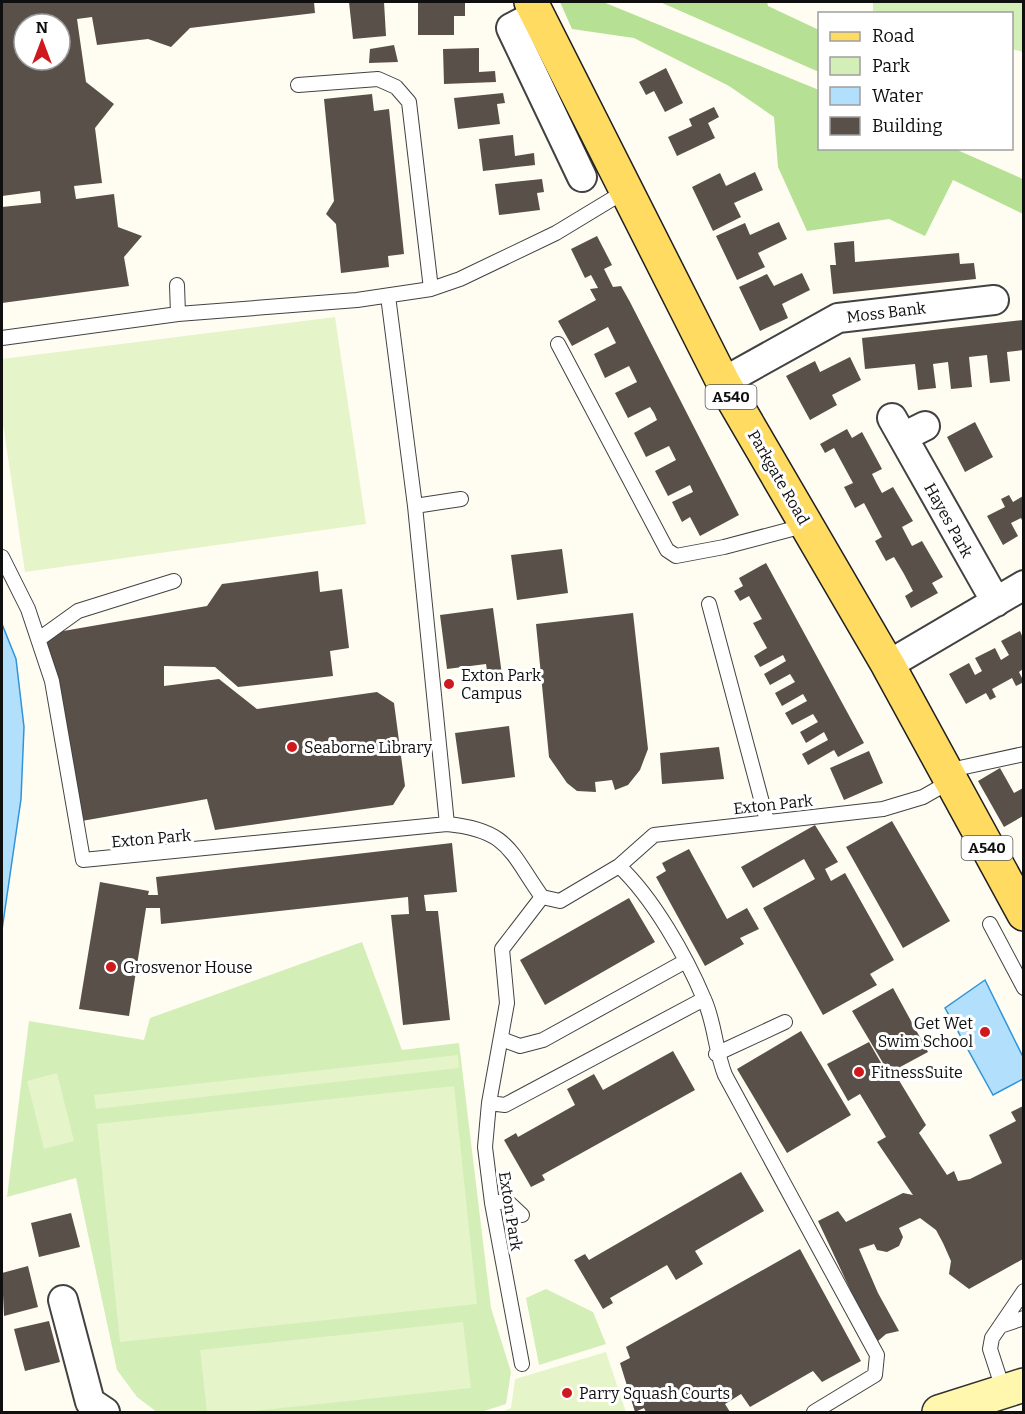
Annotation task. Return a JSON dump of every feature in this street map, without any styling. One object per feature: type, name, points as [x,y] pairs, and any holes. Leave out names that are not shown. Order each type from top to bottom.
[{"type":"main road","name":"Parkgate Road","points":[[534,8],[628,190],[723,382],[888,665],[1023,914]]},
{"type":"street","points":[[534,8],[511,28],[582,177]]},
{"type":"street","name":"Moss Bank","points":[[723,382],[838,318],[994,300]]},
{"type":"street","name":"Hayes Park","points":[[907,427],[996,602]]},
{"type":"street","points":[[888,665],[1023,585]]},
{"type":"street","points":[[63,1300],[90,1402],[105,1413]]},
{"type":"street","points":[[939,1413],[1014,1389]]},
{"type":"lane","points":[[298,85],[378,79],[396,87],[409,102],[431,289]]},
{"type":"lane","points":[[2,338],[178,314],[388,296],[431,289],[460,279],[535,244],[628,190]]},
{"type":"lane","points":[[177,285],[178,314]]},
{"type":"lane","points":[[388,296],[415,506],[447,824]]},
{"type":"lane","points":[[558,344],[667,550],[676,556],[724,547],[807,525]]},
{"type":"lane","points":[[415,506],[461,499]]},
{"type":"lane","name":"Exton Park","points":[[2,557],[28,609],[52,681],[83,860],[447,824],[472,827],[504,842],[542,897],[560,901],[619,866],[654,835],[883,809],[923,797],[949,776],[1023,754]]},
{"type":"lane","points":[[39,639],[78,610],[174,581]]},
{"type":"lane","points":[[709,604],[766,821]]},
{"type":"lane","points":[[619,866],[641,886],[704,999],[712,1021],[717,1054],[724,1075],[877,1355],[875,1375],[814,1413]]},
{"type":"lane","name":"Exton Park","points":[[522,1364],[492,1203],[485,1147],[489,1102],[507,1003],[502,949],[542,897]]},
{"type":"lane","points":[[990,924],[1023,988]]},
{"type":"lane","points":[[501,1039],[520,1046],[543,1040],[684,962]]},
{"type":"lane","points":[[489,1102],[505,1105],[704,999]]},
{"type":"lane","points":[[717,1054],[785,1022]]},
{"type":"lane","points":[[492,1203],[507,1201],[522,1215]]},
{"type":"lane","points":[[1014,1389],[990,1349],[992,1338],[1023,1291]]},
{"type":"lane","points":[[1000,1326],[1023,1318]]},
{"type":"green space","points":[[560,2],[603,2],[818,90],[818,150],[957,150],[1023,179],[1023,214],[953,180],[925,236],[889,219],[807,231],[778,167],[774,117],[729,86],[634,38],[572,29]]},
{"type":"green space","points":[[660,2],[767,2],[768,6],[818,30],[818,72]]},
{"type":"green space","points":[[873,2],[1023,2],[1023,52],[1013,49],[1013,12],[873,11]]},
{"type":"green space","points":[[335,317],[366,524],[25,572],[2,417],[2,359]]},
{"type":"green space","points":[[362,942],[402,1050],[459,1043],[491,1308],[511,1372],[506,1404],[481,1412],[157,1412],[137,1397],[117,1370],[76,1178],[7,1197],[29,1021],[144,1040],[150,1018]]},
{"type":"green space","points":[[458,1055],[459,1068],[96,1109],[94,1095]]},
{"type":"green space","points":[[57,1073],[74,1141],[44,1149],[27,1081]]},
{"type":"green space","points":[[454,1086],[477,1304],[120,1342],[97,1124]]},
{"type":"green space","points":[[546,1289],[593,1312],[606,1344],[539,1365],[526,1298]]},
{"type":"green space","points":[[463,1322],[471,1388],[245,1412],[207,1412],[200,1350]]},
{"type":"green space","name":"Parry Squash Courts","points":[[606,1352],[626,1412],[501,1412],[511,1408],[515,1379]]},
{"type":"water","points":[[2,624],[16,659],[24,727],[21,799],[2,930]]},
{"type":"water","name":"Get Wet Swim School","points":[[985,980],[1023,1057],[1023,1079],[993,1095],[945,1008]]},
{"type":"building","points":[[2,2],[314,2],[315,13],[190,28],[171,47],[148,39],[97,45],[92,17],[77,19],[86,82],[114,104],[95,128],[102,183],[74,186],[76,199],[114,194],[118,227],[142,236],[124,257],[129,286],[2,303],[2,207],[41,203],[40,191],[2,196]]},
{"type":"building","points":[[349,2],[384,2],[386,36],[353,39]]},
{"type":"building","points":[[418,2],[465,2],[465,16],[454,16],[454,35],[418,35]]},
{"type":"building","points":[[394,45],[398,62],[369,63],[370,49]]},
{"type":"building","points":[[479,48],[479,72],[495,71],[496,82],[444,84],[443,49]]},
{"type":"building","points":[[666,68],[683,103],[665,112],[654,91],[646,95],[639,82]]},
{"type":"building","points":[[503,93],[505,103],[497,104],[500,124],[458,129],[454,98]]},
{"type":"building","points":[[372,94],[374,111],[389,109],[404,254],[388,256],[389,267],[341,273],[336,224],[326,214],[334,201],[324,99]]},
{"type":"building","points":[[714,107],[719,117],[708,123],[715,138],[677,156],[668,137],[692,126],[689,119]]},
{"type":"building","points":[[513,135],[515,156],[534,153],[535,165],[483,171],[479,139]]},
{"type":"building","points":[[755,172],[763,190],[734,203],[741,217],[713,231],[692,187],[720,173],[726,186]]},
{"type":"building","points":[[542,179],[544,192],[537,193],[540,210],[499,215],[495,184]]},
{"type":"building","points":[[779,222],[787,239],[758,253],[765,267],[737,280],[716,236],[745,223],[750,235]]},
{"type":"building","points":[[597,236],[612,265],[604,269],[613,287],[621,286],[630,302],[739,515],[700,536],[690,517],[682,522],[672,502],[693,492],[690,485],[668,496],[655,471],[676,460],[669,446],[646,457],[634,433],[657,420],[654,413],[650,407],[628,418],[615,393],[637,382],[629,366],[605,378],[594,354],[616,343],[608,327],[572,346],[558,321],[596,300],[590,289],[598,288],[591,275],[585,278],[571,249]]},
{"type":"building","points":[[854,241],[855,262],[959,253],[960,264],[974,263],[976,279],[833,294],[830,265],[836,265],[834,243]]},
{"type":"building","points":[[802,273],[810,290],[782,304],[788,318],[760,331],[739,287],[767,274],[774,286]]},
{"type":"building","points":[[1023,320],[1023,350],[1007,352],[1010,381],[990,383],[987,355],[969,357],[972,387],[951,389],[948,362],[933,364],[936,388],[918,390],[915,364],[865,369],[862,338]]},
{"type":"building","points":[[850,357],[861,380],[832,395],[837,405],[810,420],[786,376],[815,361],[820,372]]},
{"type":"building","points":[[975,422],[993,457],[965,472],[947,437]]},
{"type":"building","points":[[847,429],[852,438],[862,432],[882,469],[872,474],[882,493],[893,487],[913,521],[902,527],[912,546],[922,541],[943,577],[932,583],[938,593],[911,608],[905,596],[913,591],[904,574],[894,557],[886,561],[875,541],[882,537],[864,503],[855,508],[844,487],[853,483],[834,448],[825,453],[820,444]]},
{"type":"building","points":[[1009,495],[1013,502],[1023,496],[1023,522],[1021,518],[1011,523],[1018,536],[1003,545],[987,516],[1005,507],[1001,499]]},
{"type":"building","points":[[562,549],[568,593],[517,600],[511,555]]},
{"type":"building","points":[[766,563],[864,743],[838,757],[834,750],[808,765],[802,754],[828,740],[824,732],[806,743],[800,732],[818,722],[813,714],[792,725],[785,713],[807,701],[803,694],[782,706],[775,693],[795,682],[790,674],[770,685],[764,674],[786,661],[783,655],[760,667],[754,656],[767,648],[753,623],[762,619],[749,596],[740,601],[734,591],[743,586],[739,578]]},
{"type":"building","points":[[318,571],[320,592],[342,589],[349,648],[330,651],[333,676],[238,687],[215,667],[164,666],[164,686],[219,679],[257,709],[377,692],[394,703],[405,786],[393,805],[215,830],[207,799],[76,822],[46,634],[207,606],[222,584]]},
{"type":"building","points":[[493,608],[502,675],[488,677],[486,664],[447,669],[440,615]]},
{"type":"building","points":[[633,613],[648,749],[640,770],[628,785],[615,790],[612,780],[595,782],[596,792],[577,791],[567,783],[549,757],[536,624]]},
{"type":"building","points":[[1020,631],[1023,638],[1023,669],[1019,672],[1024,682],[1016,686],[1012,678],[992,689],[996,697],[990,700],[986,693],[966,704],[949,674],[969,663],[975,675],[982,671],[975,658],[995,648],[1001,660],[1009,655],[1001,641]]},
{"type":"building","points":[[509,726],[515,777],[462,784],[455,733]]},
{"type":"building","points":[[719,747],[724,779],[662,784],[660,753]]},
{"type":"building","points":[[869,751],[883,783],[844,800],[830,768]]},
{"type":"building","points":[[1000,768],[1014,793],[1023,788],[1023,816],[1004,827],[978,781]]},
{"type":"building","points":[[892,821],[950,921],[903,948],[846,847]]},
{"type":"building","points":[[815,825],[838,862],[825,869],[831,881],[845,873],[894,960],[870,974],[877,985],[823,1015],[763,908],[815,879],[804,859],[753,888],[741,867]]},
{"type":"building","name":"Grosvenor House","points":[[452,843],[457,892],[424,895],[426,911],[438,911],[450,1020],[403,1025],[391,915],[409,914],[408,897],[161,924],[160,908],[146,908],[129,1016],[79,1009],[100,882],[149,891],[148,895],[158,895],[156,877]]},
{"type":"building","points":[[689,849],[727,919],[747,908],[759,929],[740,938],[744,944],[705,966],[656,877],[666,871],[662,863]]},
{"type":"building","points":[[629,898],[655,942],[545,1005],[520,960]]},
{"type":"building","points":[[893,988],[928,1052],[889,1073],[852,1011]]},
{"type":"building","points":[[801,1031],[851,1115],[787,1153],[737,1069]]},
{"type":"building","points":[[869,1042],[891,1080],[897,1077],[926,1125],[919,1133],[947,1175],[954,1171],[958,1181],[970,1179],[1002,1163],[989,1135],[1016,1121],[1011,1112],[1023,1106],[1023,1259],[969,1289],[949,1274],[951,1261],[943,1243],[936,1230],[920,1218],[899,1228],[903,1237],[899,1246],[887,1252],[877,1250],[874,1244],[859,1249],[878,1293],[899,1331],[886,1334],[878,1341],[856,1302],[818,1221],[838,1211],[846,1222],[903,1193],[913,1195],[877,1142],[886,1137],[860,1094],[848,1101],[827,1064]]},
{"type":"building","points":[[673,1051],[695,1090],[542,1175],[545,1180],[531,1187],[504,1140],[516,1133],[518,1137],[575,1105],[567,1089],[594,1074],[603,1090]]},
{"type":"building","points":[[741,1172],[764,1211],[695,1251],[703,1264],[676,1280],[667,1265],[610,1298],[613,1303],[603,1309],[574,1260],[585,1254],[589,1260]]},
{"type":"building","points":[[71,1213],[80,1247],[39,1257],[31,1223]]},
{"type":"building","points":[[800,1249],[861,1361],[822,1382],[813,1371],[750,1407],[741,1394],[725,1404],[730,1412],[646,1412],[644,1408],[635,1412],[620,1363],[630,1358],[626,1347]]},
{"type":"building","points":[[28,1266],[38,1307],[4,1316],[2,1273]]},
{"type":"building","points":[[49,1321],[60,1362],[25,1371],[14,1329]]},
{"type":"place","name":"Exton Park Campus","points":[[449,684]]},
{"type":"place","name":"Seaborne Library","points":[[292,747]]},
{"type":"place","name":"Grosvenor House","points":[[111,967]]},
{"type":"place","name":"Get Wet Swim School","points":[[985,1032]]},
{"type":"place","name":"FitnessSuite","points":[[859,1072]]},
{"type":"place","name":"Parry Squash Courts","points":[[567,1393]]}]
